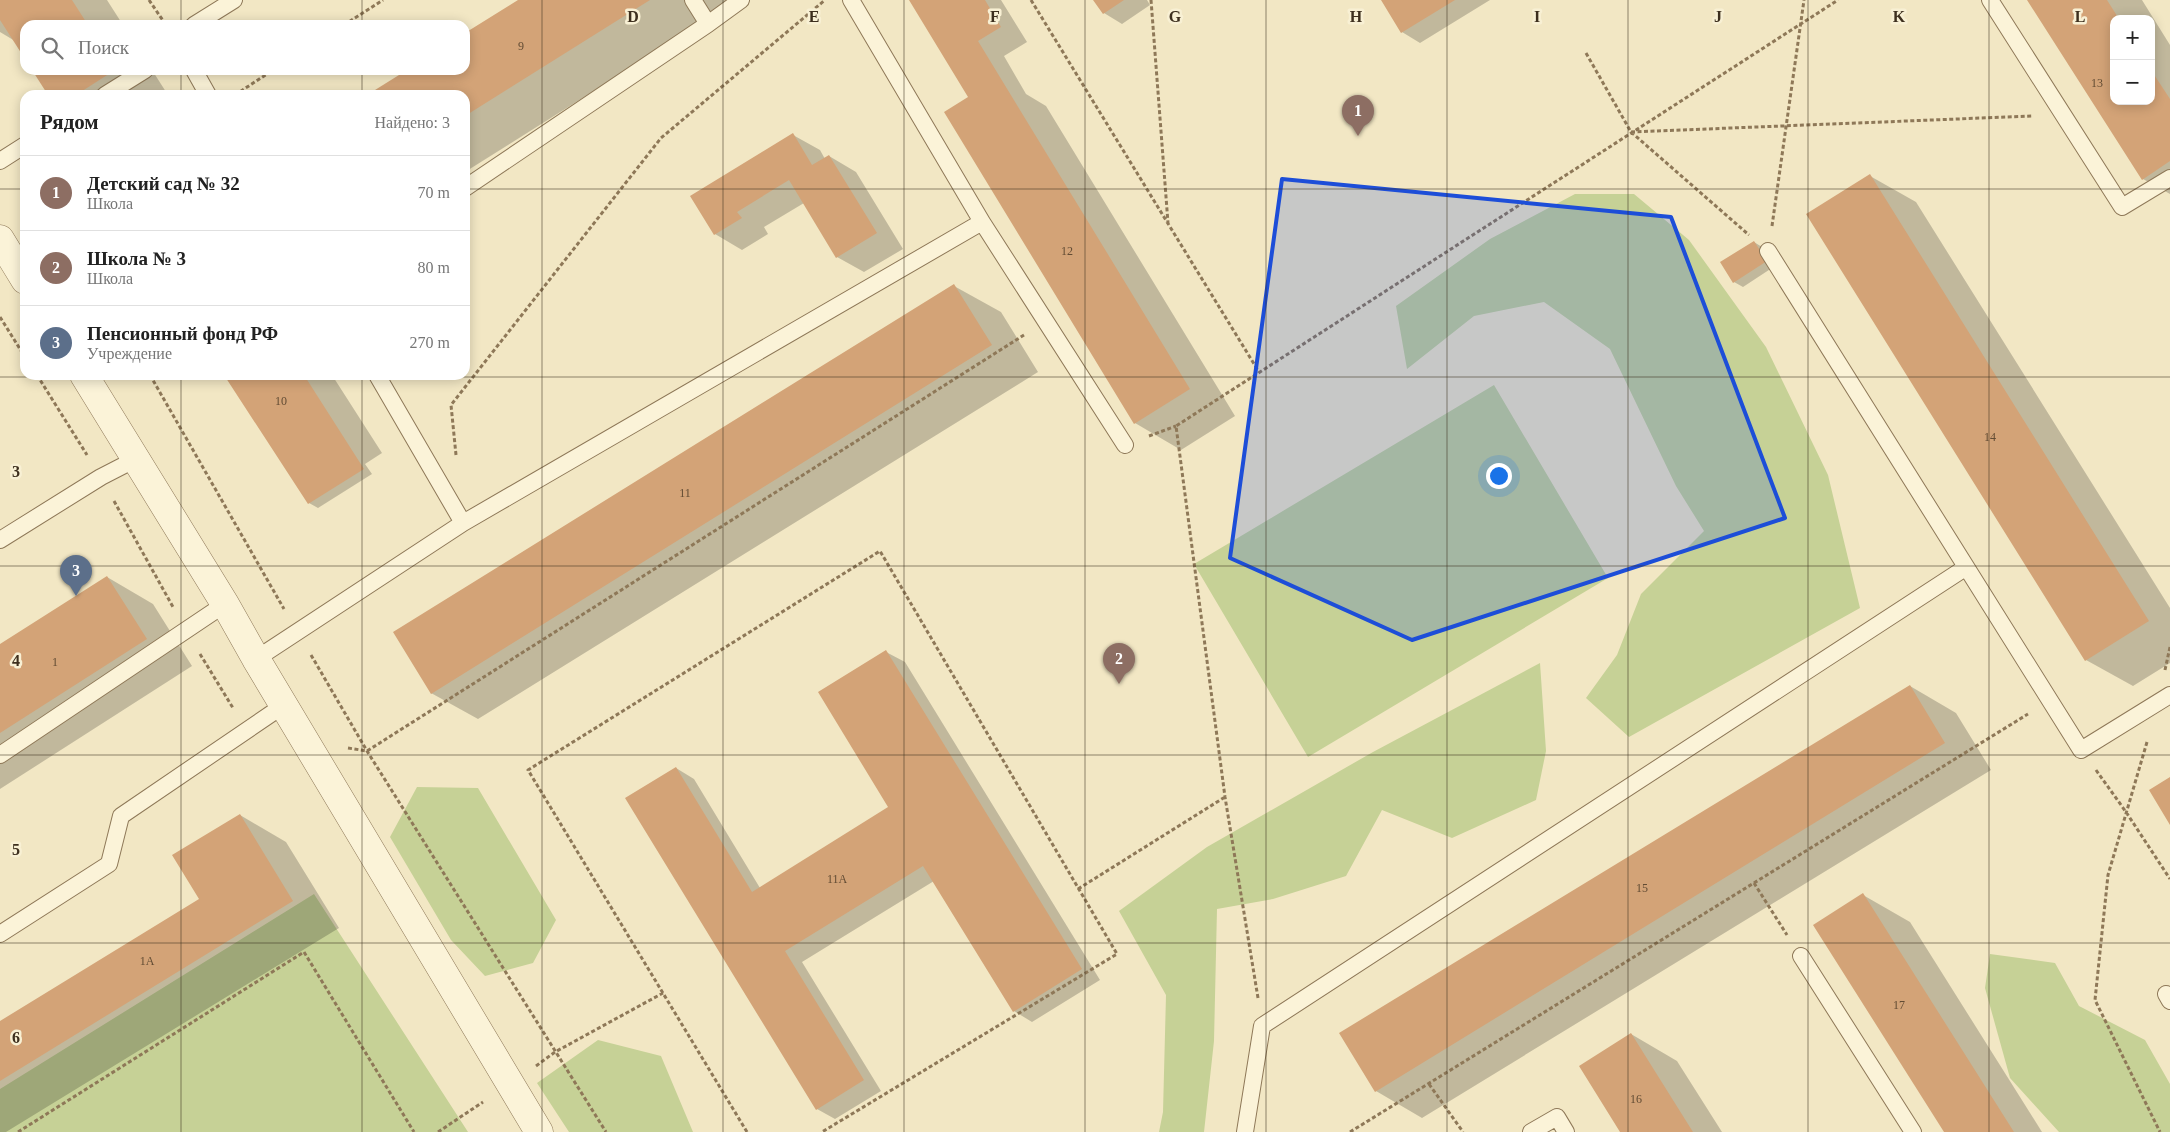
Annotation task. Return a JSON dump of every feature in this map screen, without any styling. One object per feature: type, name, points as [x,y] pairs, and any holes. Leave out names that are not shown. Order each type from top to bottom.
[{"type":"street","points":[[0,239],[20,272]]},
{"type":"street","points":[[87,380],[225,604],[539,1132]]},
{"type":"lane","points":[[202,20],[234,0]]},
{"type":"lane","points":[[693,0],[708,24]]},
{"type":"lane","points":[[470,185],[741,0]]},
{"type":"lane","points":[[851,0],[982,222],[1125,445]]},
{"type":"lane","points":[[1990,0],[2122,207],[2170,178]]},
{"type":"lane","points":[[113,90],[137,75]]},
{"type":"lane","points":[[197,75],[205,90]]},
{"type":"lane","points":[[0,161],[20,148]]},
{"type":"lane","points":[[256,659],[463,523],[982,222]]},
{"type":"lane","points":[[1768,251],[2049,702],[2081,750],[2164,698]]},
{"type":"lane","points":[[380,380],[463,523]]},
{"type":"lane","points":[[0,540],[101,477],[136,459]]},
{"type":"lane","points":[[1245,1132],[1262,1026],[1965,568]]},
{"type":"lane","points":[[0,755],[225,604]]},
{"type":"lane","points":[[0,934],[109,864],[121,816],[284,705]]},
{"type":"lane","points":[[1801,956],[1913,1132]]},
{"type":"lane","points":[[1531,1132],[1557,1117],[1566,1132]]},
{"type":"path","points":[[149,0],[163,20]]},
{"type":"path","points":[[352,20],[383,0]]},
{"type":"path","points":[[457,464],[451,405],[661,138],[825,0]]},
{"type":"path","points":[[1030,0],[1259,372]]},
{"type":"path","points":[[1151,0],[1168,224]]},
{"type":"path","points":[[1768,251],[1804,0]]},
{"type":"path","points":[[1262,1026],[1225,796],[1176,426],[1838,0]]},
{"type":"path","points":[[1586,53],[1631,132],[1768,251]]},
{"type":"path","points":[[242,90],[266,75]]},
{"type":"path","points":[[1631,132],[2063,115]]},
{"type":"path","points":[[0,317],[20,349]]},
{"type":"path","points":[[305,740],[367,751],[1046,321]]},
{"type":"path","points":[[39,380],[101,477],[185,630],[247,730]]},
{"type":"path","points":[[153,380],[367,751],[606,1132]]},
{"type":"path","points":[[747,1132],[528,770],[880,551],[1117,954],[822,1132]]},
{"type":"path","points":[[2160,1132],[2095,1000],[2108,875],[2126,812],[2164,698],[2170,646]]},
{"type":"path","points":[[1350,1132],[2049,702]]},
{"type":"path","points":[[2081,750],[2126,812],[2170,879]]},
{"type":"path","points":[[1078,889],[1225,796]]},
{"type":"path","points":[[1754,883],[1801,956]]},
{"type":"path","points":[[18,1132],[304,952],[414,1132]]},
{"type":"path","points":[[438,1132],[555,1052],[663,993]]},
{"type":"path","points":[[1429,1084],[1463,1132]]},
{"type":"highlighted area","points":[[1282,179],[1671,217],[1785,518],[1412,640],[1230,558]]},
{"type":"green space","points":[[1575,194],[1634,194],[1689,240],[1766,347],[1828,475],[1860,608],[1629,737],[1586,698],[1617,655],[1641,594],[1704,531],[1676,486],[1610,349],[1544,302],[1474,316],[1407,369],[1396,306],[1490,239]]},
{"type":"green space","points":[[1494,385],[1608,578],[1308,757],[1194,564]]},
{"type":"green space","points":[[1540,663],[1546,751],[1536,800],[1452,838],[1382,810],[1346,876],[1273,899],[1217,909],[1214,1041],[1204,1132],[1159,1132],[1163,1112],[1166,995],[1119,911],[1207,847],[1373,752]]},
{"type":"green space","points":[[417,787],[478,788],[556,920],[533,963],[485,976],[451,940],[390,837]]},
{"type":"green space","points":[[314,894],[468,1132],[0,1132],[0,1089]]},
{"type":"green space","points":[[1990,954],[2055,963],[2079,1006],[2145,1040],[2170,1084],[2170,1132],[2059,1132],[2010,1078],[1985,988]]},
{"type":"green space","points":[[598,1040],[661,1056],[693,1132],[569,1132],[537,1083]]},
{"type":"building","points":[[0,0],[72,0],[85,20],[20,20],[20,51],[0,20]]},
{"type":"building","points":[[518,0],[650,0],[470,113],[470,90],[375,90],[399,75],[470,75],[470,30]]},
{"type":"building","points":[[909,0],[985,0],[1001,27],[978,41],[1190,389],[1134,424],[944,112],[968,97]]},
{"type":"building","points":[[1093,0],[1124,0],[1103,14]]},
{"type":"building","points":[[1381,0],[1455,0],[1401,33]]},
{"type":"building","points":[[2027,0],[2107,0],[2116,15],[2110,15],[2110,105],[2155,105],[2155,76],[2170,99],[2170,161],[2142,180]]},
{"type":"building","points":[[35,75],[107,75],[84,90],[45,90]]},
{"type":"building","points":[[793,133],[812,165],[829,155],[877,233],[836,258],[789,180],[737,212],[742,218],[714,235],[690,196]]},
{"type":"building","points":[[1870,174],[2149,621],[2085,661],[1806,214]]},
{"type":"building","points":[[1754,241],[1767,261],[1733,283],[1720,262]]},
{"type":"building","points":[[954,284],[992,345],[431,694],[393,632]]},
{"type":"building","points":[[227,380],[307,380],[364,469],[308,504]]},
{"type":"building","points":[[107,576],[147,639],[0,733],[0,644]]},
{"type":"building","points":[[886,650],[1082,969],[1013,1012],[923,866],[785,951],[864,1080],[816,1110],[625,798],[676,767],[752,892],[888,807],[818,692]]},
{"type":"building","points":[[1910,685],[1945,743],[1375,1092],[1339,1033]]},
{"type":"building","points":[[2170,777],[2170,825],[2149,790]]},
{"type":"building","points":[[240,814],[293,901],[0,1081],[0,1021],[199,899],[172,855]]},
{"type":"building","points":[[1863,893],[2014,1132],[1944,1132],[1813,925]]},
{"type":"building","points":[[1631,1033],[1693,1132],[1620,1132],[1579,1066]]},
{"type":"place","name":"Детский сад № 32","points":[[1358,136]]},
{"type":"place","name":"Пенсионный фонд РФ","points":[[76,596]]},
{"type":"place","name":"Школа № 3","points":[[1119,684]]}]
